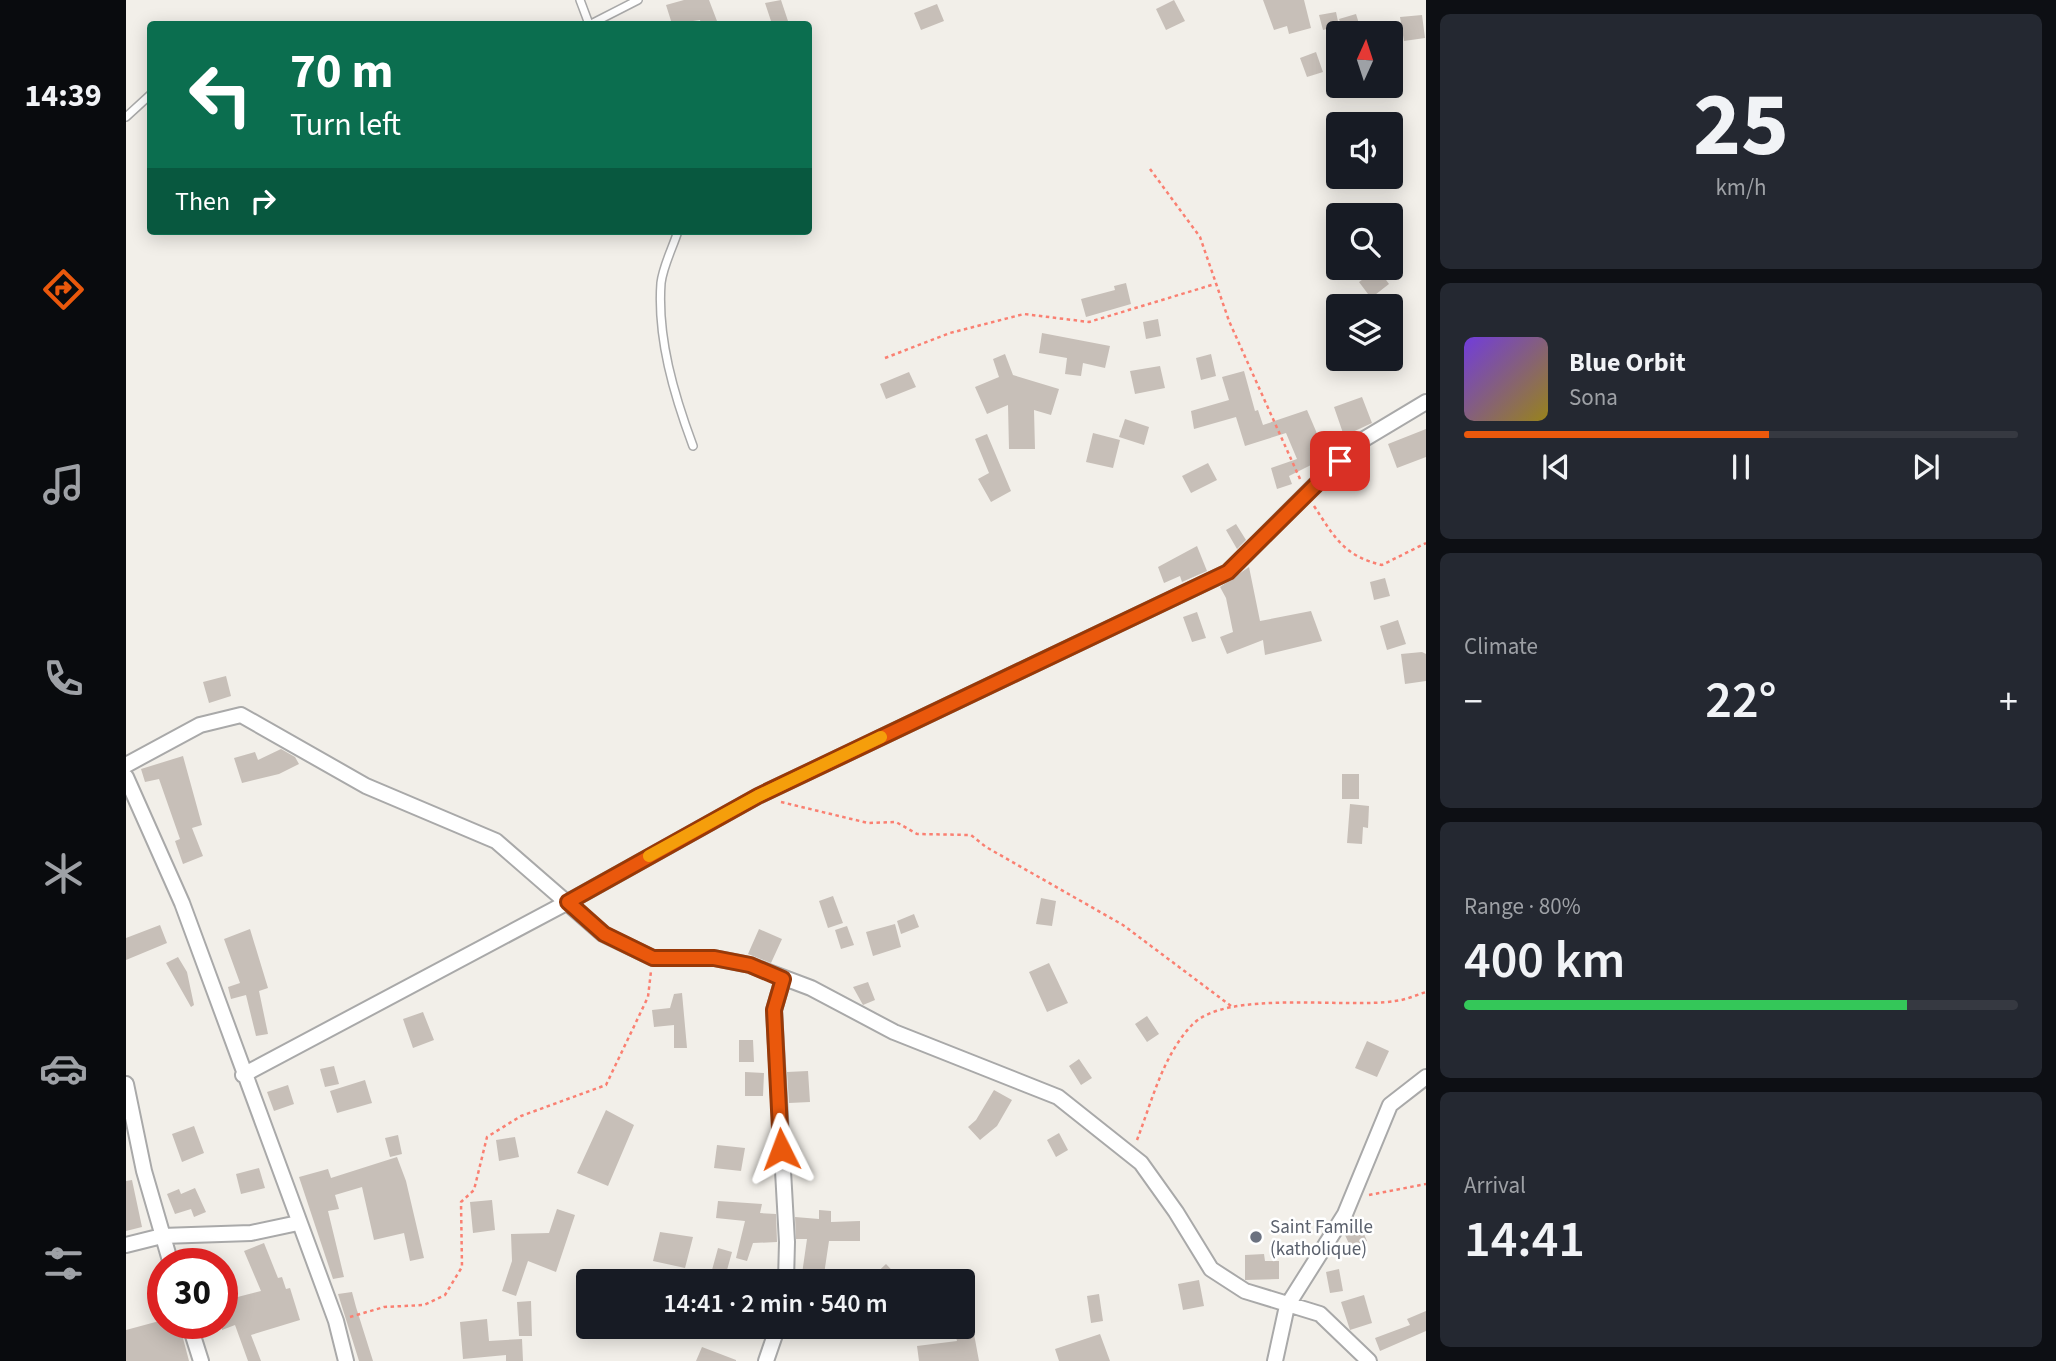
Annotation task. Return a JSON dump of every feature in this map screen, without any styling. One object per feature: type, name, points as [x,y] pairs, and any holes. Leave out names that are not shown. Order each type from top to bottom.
[{"type":"street","points":[[243,1075],[568,902],[758,796],[1228,572],[1356,444],[1426,402]]},
{"type":"street","points":[[126,765],[200,724],[241,715],[366,786],[496,841],[604,934],[653,958],[714,958],[750,965],[811,988],[894,1032],[1058,1097],[1141,1163],[1176,1212],[1211,1269],[1245,1291],[1320,1314],[1369,1361]]},
{"type":"street","points":[[126,777],[182,903],[243,1075],[336,1321],[346,1361]]},
{"type":"street","points":[[783,979],[774,1010],[786,1269]]},
{"type":"street","points":[[1275,1361],[1287,1306],[1352,1199],[1390,1105],[1426,1077]]},
{"type":"street","points":[[126,1084],[166,1248]]},
{"type":"street","points":[[126,1245],[162,1236],[251,1233],[298,1223]]},
{"type":"street","points":[[194,1339],[201,1361]]},
{"type":"street","points":[[766,1361],[774,1339]]},
{"type":"lane","points":[[580,0],[589,21]]},
{"type":"lane","points":[[596,21],[638,0]]},
{"type":"lane","points":[[126,117],[147,97]]},
{"type":"lane","points":[[677,235],[661,281],[666,354],[677,403],[693,446]]},
{"type":"path","points":[[1150,169],[1200,237],[1261,396],[1275,420],[1306,494],[1334,536],[1358,559],[1382,565],[1426,543]]},
{"type":"path","points":[[885,358],[950,333],[1024,314],[1089,322],[1216,284]]},
{"type":"path","points":[[758,796],[868,823],[896,822],[916,834],[971,835],[986,847],[1123,925],[1231,1006]]},
{"type":"path","points":[[336,1321],[384,1307],[424,1305],[445,1296],[462,1267],[461,1202],[474,1190],[487,1137],[521,1116],[606,1085],[648,997],[653,958]]},
{"type":"path","points":[[1131,1156],[1168,1059],[1193,1023],[1231,1006],[1260,1003],[1396,1001],[1426,992]]},
{"type":"path","points":[[1352,1199],[1426,1184]]},
{"type":"building","points":[[684,0],[709,0],[717,21],[671,21],[666,5]]},
{"type":"building","points":[[781,0],[788,21],[771,21],[765,3]]},
{"type":"building","points":[[1174,0],[1185,21],[1166,30],[1156,9]]},
{"type":"building","points":[[1263,0],[1304,0],[1311,28],[1289,34],[1287,26],[1274,30]]},
{"type":"building","points":[[937,4],[944,21],[921,30],[914,13]]},
{"type":"building","points":[[1336,12],[1338,21],[1326,21],[1326,29],[1323,30],[1319,15]]},
{"type":"building","points":[[1356,14],[1358,21],[1340,21],[1339,19]]},
{"type":"building","points":[[1422,15],[1425,38],[1404,41],[1404,21],[1401,21],[1400,17]]},
{"type":"building","points":[[1316,52],[1323,72],[1307,77],[1300,58]]},
{"type":"building","points":[[1386,280],[1389,284],[1376,294],[1368,294],[1359,282]]},
{"type":"building","points":[[1126,283],[1131,304],[1086,317],[1081,299],[1115,290],[1114,286]]},
{"type":"building","points":[[1158,319],[1161,336],[1146,339],[1143,322]]},
{"type":"building","points":[[1042,333],[1110,346],[1105,368],[1083,363],[1081,376],[1065,374],[1067,358],[1039,353]]},
{"type":"building","points":[[1005,354],[1013,375],[1059,389],[1051,415],[1034,410],[1035,449],[1009,449],[1008,405],[987,414],[975,387],[999,377],[993,359]]},
{"type":"building","points":[[1211,354],[1216,376],[1201,380],[1196,358]]},
{"type":"building","points":[[1160,366],[1165,388],[1135,394],[1130,371]]},
{"type":"building","points":[[1244,371],[1255,411],[1258,410],[1263,425],[1307,410],[1327,457],[1289,476],[1292,484],[1277,489],[1271,468],[1297,459],[1286,433],[1245,446],[1236,417],[1194,429],[1191,411],[1229,400],[1222,377]]},
{"type":"building","points":[[909,372],[916,387],[886,399],[880,384]]},
{"type":"building","points":[[1362,397],[1372,423],[1344,436],[1334,407]]},
{"type":"building","points":[[1125,419],[1149,427],[1144,445],[1119,437]]},
{"type":"building","points":[[1426,429],[1426,457],[1397,468],[1388,444]]},
{"type":"building","points":[[1093,433],[1120,440],[1113,468],[1086,462]]},
{"type":"building","points":[[987,434],[1011,491],[991,502],[978,479],[989,473],[975,439]]},
{"type":"building","points":[[1208,463],[1217,480],[1191,493],[1182,476]]},
{"type":"building","points":[[1236,524],[1246,540],[1237,549],[1226,530]]},
{"type":"building","points":[[1197,546],[1207,571],[1182,582],[1180,576],[1164,583],[1158,567]]},
{"type":"building","points":[[1249,567],[1260,621],[1311,611],[1322,641],[1265,655],[1263,640],[1227,654],[1220,637],[1233,632],[1226,598],[1220,587]]},
{"type":"building","points":[[1385,578],[1390,596],[1374,600],[1370,582]]},
{"type":"building","points":[[1197,612],[1206,638],[1192,642],[1183,617]]},
{"type":"building","points":[[1398,620],[1406,644],[1387,650],[1380,626]]},
{"type":"building","points":[[1401,654],[1426,654],[1426,681],[1405,684]]},
{"type":"building","points":[[226,676],[231,696],[209,703],[203,682]]},
{"type":"building","points":[[281,749],[295,757],[299,764],[279,774],[242,783],[234,758],[255,752],[258,760]]},
{"type":"building","points":[[183,756],[202,825],[192,828],[203,856],[183,864],[175,841],[180,839],[159,779],[145,782],[141,769]]},
{"type":"building","points":[[1342,774],[1359,774],[1359,799],[1342,799]]},
{"type":"building","points":[[1350,804],[1369,806],[1368,828],[1363,827],[1362,844],[1347,843]]},
{"type":"building","points":[[833,896],[843,923],[828,928],[819,901]]},
{"type":"building","points":[[1041,898],[1056,901],[1052,926],[1036,924]]},
{"type":"building","points":[[914,914],[919,927],[901,934],[897,921]]},
{"type":"building","points":[[895,924],[901,947],[873,956],[866,932]]},
{"type":"building","points":[[160,925],[167,943],[126,960],[126,938]]},
{"type":"building","points":[[847,926],[854,945],[841,949],[835,930]]},
{"type":"building","points":[[250,929],[268,988],[259,991],[268,1034],[256,1036],[246,995],[231,999],[228,987],[240,983],[224,939]]},
{"type":"building","points":[[759,929],[782,939],[771,963],[748,954]]},
{"type":"building","points":[[178,957],[187,972],[194,1005],[191,1007],[166,963]]},
{"type":"building","points":[[1049,963],[1068,1003],[1047,1012],[1029,972]]},
{"type":"building","points":[[868,982],[875,1000],[863,1005],[853,987]]},
{"type":"building","points":[[682,993],[687,1048],[674,1048],[674,1025],[654,1027],[652,1010],[670,1008],[674,994]]},
{"type":"building","points":[[423,1012],[434,1040],[413,1048],[403,1019]]},
{"type":"building","points":[[1147,1016],[1159,1034],[1147,1042],[1135,1024]]},
{"type":"building","points":[[739,1040],[753,1040],[754,1062],[739,1062]]},
{"type":"building","points":[[1367,1041],[1389,1051],[1377,1077],[1355,1068]]},
{"type":"building","points":[[1079,1059],[1092,1078],[1081,1085],[1069,1066]]},
{"type":"building","points":[[334,1066],[339,1084],[325,1087],[320,1069]]},
{"type":"building","points":[[808,1071],[810,1102],[789,1103],[787,1072]]},
{"type":"building","points":[[745,1072],[764,1073],[763,1096],[745,1096]]},
{"type":"building","points":[[365,1080],[372,1103],[337,1113],[330,1091]]},
{"type":"building","points":[[288,1085],[294,1104],[274,1111],[267,1092]]},
{"type":"building","points":[[994,1090],[1012,1100],[997,1126],[980,1140],[968,1127],[976,1120]]},
{"type":"building","points":[[606,1110],[634,1125],[608,1186],[577,1173]]},
{"type":"building","points":[[194,1126],[204,1153],[182,1162],[172,1134]]},
{"type":"building","points":[[1059,1133],[1068,1150],[1056,1157],[1047,1140]]},
{"type":"building","points":[[398,1135],[402,1154],[390,1157],[385,1138]]},
{"type":"building","points":[[515,1137],[519,1157],[499,1161],[496,1140]]},
{"type":"building","points":[[717,1145],[745,1148],[741,1171],[714,1168]]},
{"type":"building","points":[[397,1157],[406,1181],[424,1258],[410,1261],[404,1233],[374,1240],[362,1187],[335,1195],[339,1209],[328,1211],[344,1277],[333,1279],[299,1177],[328,1169],[331,1178]]},
{"type":"building","points":[[259,1168],[265,1188],[241,1194],[236,1174]]},
{"type":"building","points":[[132,1180],[142,1227],[126,1231],[126,1181]]},
{"type":"building","points":[[195,1188],[206,1212],[194,1217],[191,1209],[175,1214],[167,1194],[179,1189],[181,1194]]},
{"type":"building","points":[[492,1200],[495,1230],[473,1233],[470,1202]]},
{"type":"building","points":[[718,1201],[762,1204],[760,1213],[776,1214],[777,1242],[753,1243],[747,1261],[736,1258],[745,1221],[716,1218]]},
{"type":"building","points":[[557,1209],[575,1215],[556,1272],[528,1261],[516,1296],[502,1291],[512,1261],[511,1234],[549,1233]]},
{"type":"building","points":[[819,1210],[831,1211],[831,1222],[860,1221],[860,1241],[829,1241],[825,1269],[803,1269],[807,1239],[796,1239],[795,1217],[819,1219]]},
{"type":"building","points":[[1361,1227],[1367,1241],[1351,1248],[1345,1235]]},
{"type":"building","points":[[660,1232],[693,1237],[685,1268],[653,1261]]},
{"type":"building","points":[[264,1243],[278,1278],[282,1277],[286,1289],[290,1288],[300,1320],[251,1335],[261,1361],[248,1361],[238,1333],[238,1297],[261,1291],[244,1251]]},
{"type":"building","points":[[718,1248],[732,1252],[727,1269],[712,1269]]},
{"type":"building","points":[[1264,1254],[1265,1261],[1279,1261],[1279,1279],[1245,1280],[1245,1255]]},
{"type":"building","points":[[1339,1269],[1343,1291],[1330,1293],[1326,1272]]},
{"type":"building","points":[[1199,1280],[1204,1306],[1183,1310],[1178,1284]]},
{"type":"building","points":[[352,1292],[373,1361],[359,1361],[338,1294]]},
{"type":"building","points":[[1099,1294],[1103,1321],[1091,1323],[1087,1296]]},
{"type":"building","points":[[1364,1295],[1372,1323],[1350,1330],[1341,1302]]},
{"type":"building","points":[[531,1301],[532,1336],[519,1336],[517,1302]]},
{"type":"building","points":[[1426,1311],[1426,1331],[1380,1351],[1375,1338],[1410,1325],[1407,1319]]},
{"type":"building","points":[[487,1319],[489,1341],[522,1339],[523,1361],[506,1361],[506,1355],[463,1359],[460,1322]]},
{"type":"building","points":[[147,1324],[147,1339],[183,1339],[189,1361],[126,1361],[126,1330]]},
{"type":"building","points":[[1100,1334],[1110,1361],[1059,1361],[1055,1349]]},
{"type":"building","points":[[975,1339],[979,1361],[919,1361],[917,1346]]},
{"type":"building","points":[[702,1347],[736,1360],[736,1361],[696,1361]]},
{"type":"slow traffic","points":[[649,856],[758,796],[881,737]]},
{"type":"place","name":"Saint Famille (katholique)","points":[[1256,1237]]},
{"type":"route","points":[[781,1149],[774,1010],[783,979],[750,965],[714,958],[653,958],[604,934],[568,902],[758,796],[1228,572],[1340,461]]}]
